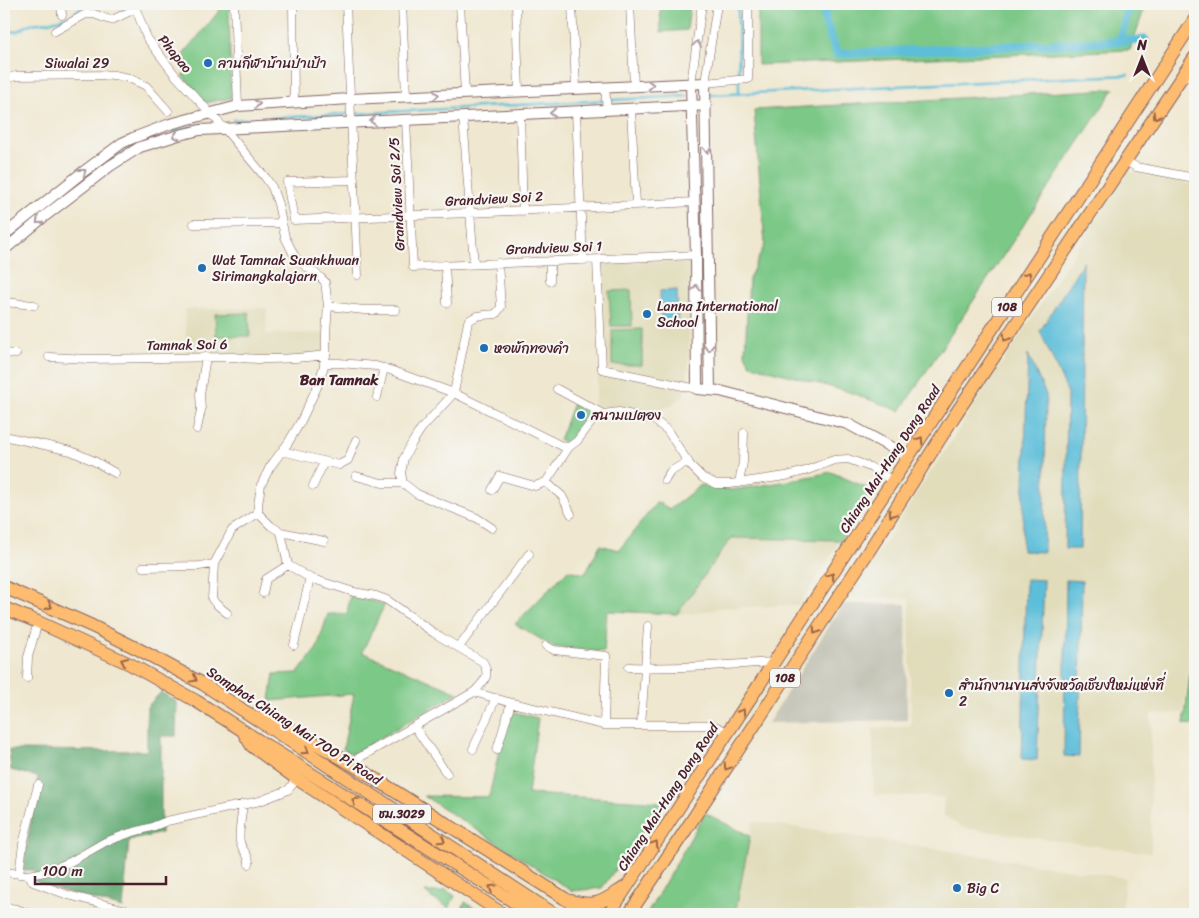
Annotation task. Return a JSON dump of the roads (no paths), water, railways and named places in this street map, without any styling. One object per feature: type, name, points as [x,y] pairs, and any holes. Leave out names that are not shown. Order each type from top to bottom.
[{"type":"main road","name":"Chiang Mai-Hang Dong Road","points":[[609,914],[1195,19]]},
{"type":"main road","name":"108","points":[[629,914],[872,546],[955,415],[1126,161],[1189,76],[1195,57]]},
{"type":"main road","points":[[1165,64],[1189,76]]},
{"type":"main road","points":[[896,477],[912,482]]},
{"type":"main road","name":"Somphot Chiang Mai 700 Pi Road","points":[[4,587],[92,626],[203,684],[554,914]]},
{"type":"main road","name":"ชม.3029","points":[[4,608],[130,664],[196,700],[533,914]]},
{"type":"main road","points":[[251,714],[273,719],[350,763],[587,914]]},
{"type":"main road","points":[[242,729],[252,746],[297,779],[503,914]]},
{"type":"main road","points":[[564,898],[595,904],[628,885]]},
{"type":"main road","points":[[564,898],[573,914]]},
{"type":"main road","points":[[638,914],[639,899]]},
{"type":"street","points":[[61,4],[62,15]]},
{"type":"street","points":[[234,4],[238,106]]},
{"type":"street","points":[[293,4],[294,102]]},
{"type":"street","points":[[346,4],[358,275]]},
{"type":"street","points":[[402,4],[406,96]]},
{"type":"street","points":[[460,4],[464,94]]},
{"type":"street","points":[[516,4],[519,92]]},
{"type":"street","points":[[572,4],[576,88]]},
{"type":"street","points":[[630,4],[634,86]]},
{"type":"street","points":[[697,389],[695,202],[691,86],[702,4]]},
{"type":"street","points":[[710,390],[705,85],[717,4]]},
{"type":"street","points":[[5,232],[122,143],[152,130],[238,106],[294,102],[350,102],[406,96],[576,88],[605,90],[634,86],[691,86],[748,79],[748,4]]},
{"type":"street","points":[[56,31],[86,14],[94,14],[112,20],[135,6]]},
{"type":"street","name":"Phapao","points":[[135,6],[147,38],[175,76],[224,128],[272,187],[278,204],[285,237],[295,257],[325,282],[328,306],[325,359],[317,387],[301,421],[288,443],[270,467],[261,486],[258,513]]},
{"type":"street","name":"Siwalai 29","points":[[4,79],[16,76],[114,75],[129,78],[146,86],[168,111]]},
{"type":"street","points":[[605,90],[607,106]]},
{"type":"street","points":[[4,250],[103,171],[140,147],[200,130],[351,119],[406,120],[576,112],[607,106],[632,109],[706,103]]},
{"type":"street","points":[[632,109],[636,204]]},
{"type":"street","points":[[576,112],[583,260]]},
{"type":"street","points":[[520,114],[523,211]]},
{"type":"street","points":[[463,117],[474,264]]},
{"type":"street","name":"Grandview Soi 2/5","points":[[406,120],[413,267]]},
{"type":"street","points":[[1126,161],[1136,167],[1195,178]]},
{"type":"street","name":"Grandview Soi 2","points":[[354,180],[287,182],[294,220],[695,202]]},
{"type":"street","points":[[194,224],[282,223]]},
{"type":"street","name":"Grandview Soi 1","points":[[413,267],[696,255]]},
{"type":"street","points":[[597,260],[602,369],[697,389],[720,390],[848,424],[909,457]]},
{"type":"street","points":[[550,261],[550,281]]},
{"type":"street","points":[[403,483],[401,473],[404,458],[412,443],[421,429],[454,393],[468,322],[476,317],[496,314],[501,308],[498,263]]},
{"type":"street","points":[[445,265],[447,303]]},
{"type":"street","points":[[4,302],[34,305]]},
{"type":"street","points":[[328,306],[364,310],[396,310]]},
{"type":"street","points":[[4,353],[16,354]]},
{"type":"street","name":"Tamnak Soi 6","points":[[49,357],[89,359],[233,357],[250,359],[325,359],[338,363],[376,366],[454,393],[564,447],[569,447]]},
{"type":"street","points":[[198,429],[201,410],[200,394],[206,357]]},
{"type":"street","points":[[377,397],[384,368]]},
{"type":"street","points":[[558,389],[603,414]]},
{"type":"street","points":[[492,490],[500,476],[535,486],[546,482],[569,447],[577,441],[593,420],[603,414],[619,412],[654,420],[666,430],[690,465],[703,478],[716,484],[739,483],[786,476],[806,471],[834,460],[848,459],[896,477]]},
{"type":"street","points":[[739,483],[743,462],[744,433]]},
{"type":"street","points":[[4,436],[71,451],[94,461],[115,474]]},
{"type":"street","points":[[282,451],[339,465],[348,460],[356,440]]},
{"type":"street","points":[[665,480],[670,472],[688,461]]},
{"type":"street","points":[[313,486],[324,462]]},
{"type":"street","points":[[356,476],[382,483],[403,483],[417,494],[477,518],[492,528]]},
{"type":"street","points":[[546,482],[562,496],[571,514]]},
{"type":"street","points":[[227,613],[212,599],[214,564],[232,530],[258,513],[271,526],[281,532],[324,541]]},
{"type":"street","points":[[281,532],[288,565],[310,578],[387,600],[434,633],[483,662],[487,668],[487,675],[474,692],[350,763]]},
{"type":"street","points":[[459,647],[529,554]]},
{"type":"street","points":[[143,567],[214,564]]},
{"type":"street","points":[[263,593],[266,579],[288,565]]},
{"type":"street","points":[[294,645],[310,578]]},
{"type":"street","points":[[28,678],[28,657],[38,622]]},
{"type":"street","points":[[641,725],[648,626]]},
{"type":"street","points":[[546,646],[554,650],[606,656],[604,725]]},
{"type":"street","points":[[629,667],[699,667],[774,662]]},
{"type":"street","points":[[474,692],[511,703],[604,725],[713,725],[728,732]]},
{"type":"street","points":[[472,749],[496,698]]},
{"type":"street","points":[[498,750],[511,703]]},
{"type":"street","points":[[414,726],[447,774]]},
{"type":"street","points":[[4,872],[29,875],[45,872],[70,862],[105,842],[130,833],[167,821],[260,801],[288,790],[297,779]]},
{"type":"street","points":[[19,874],[38,785]]},
{"type":"street","points":[[243,804],[239,840],[250,859],[249,864]]},
{"type":"street","points":[[29,875],[33,882],[68,895],[134,912]]},
{"type":"street","points":[[4,907],[32,914]]},
{"type":"water","points":[[1083,262],[1080,549],[1065,549],[1067,391],[1040,331]]},
{"type":"water","points":[[677,290],[678,326],[661,326],[660,291]]},
{"type":"water","points":[[1028,354],[1046,395],[1044,552],[1022,551]]},
{"type":"water","points":[[1026,579],[1044,580],[1037,760],[1022,759]]},
{"type":"water","points":[[1066,580],[1082,581],[1079,757],[1064,756]]},
{"type":"waterway","points":[[4,37],[8,32],[18,31],[30,24],[72,16],[84,4]]},
{"type":"waterway","points":[[111,4],[125,9]]},
{"type":"waterway","points":[[738,4],[739,94]]},
{"type":"waterway","points":[[825,4],[825,21],[837,54],[1145,40]]},
{"type":"waterway","points":[[1120,41],[1129,4]]},
{"type":"waterway","points":[[709,95],[1128,75]]},
{"type":"waterway","points":[[233,120],[688,96]]},
{"type":"waterway","points":[[172,132],[204,124]]},
{"type":"waterway","points":[[109,161],[124,150],[132,147]]},
{"type":"waterway","points":[[91,175],[102,166]]},
{"type":"place","name":"ลานกีฬาบ้านป่าเป้า","points":[[208,63]]},
{"type":"place","name":"Wat Tamnak Suankhwan Sirimangkalajarn","points":[[202,268]]},
{"type":"place","name":"Lanna International School","points":[[647,314]]},
{"type":"place","name":"หอพักทองคำ","points":[[484,348]]},
{"type":"place","name":"สนามเปตอง","points":[[581,415]]},
{"type":"place","name":"สำนักงานขนส่งจังหวัดเชียงใหม่แห่งที่ 2","points":[[949,693]]},
{"type":"place","name":"Big C","points":[[957,888]]},
{"type":"district","name":"Ban Tamnak","points":[[339,380]]}]
